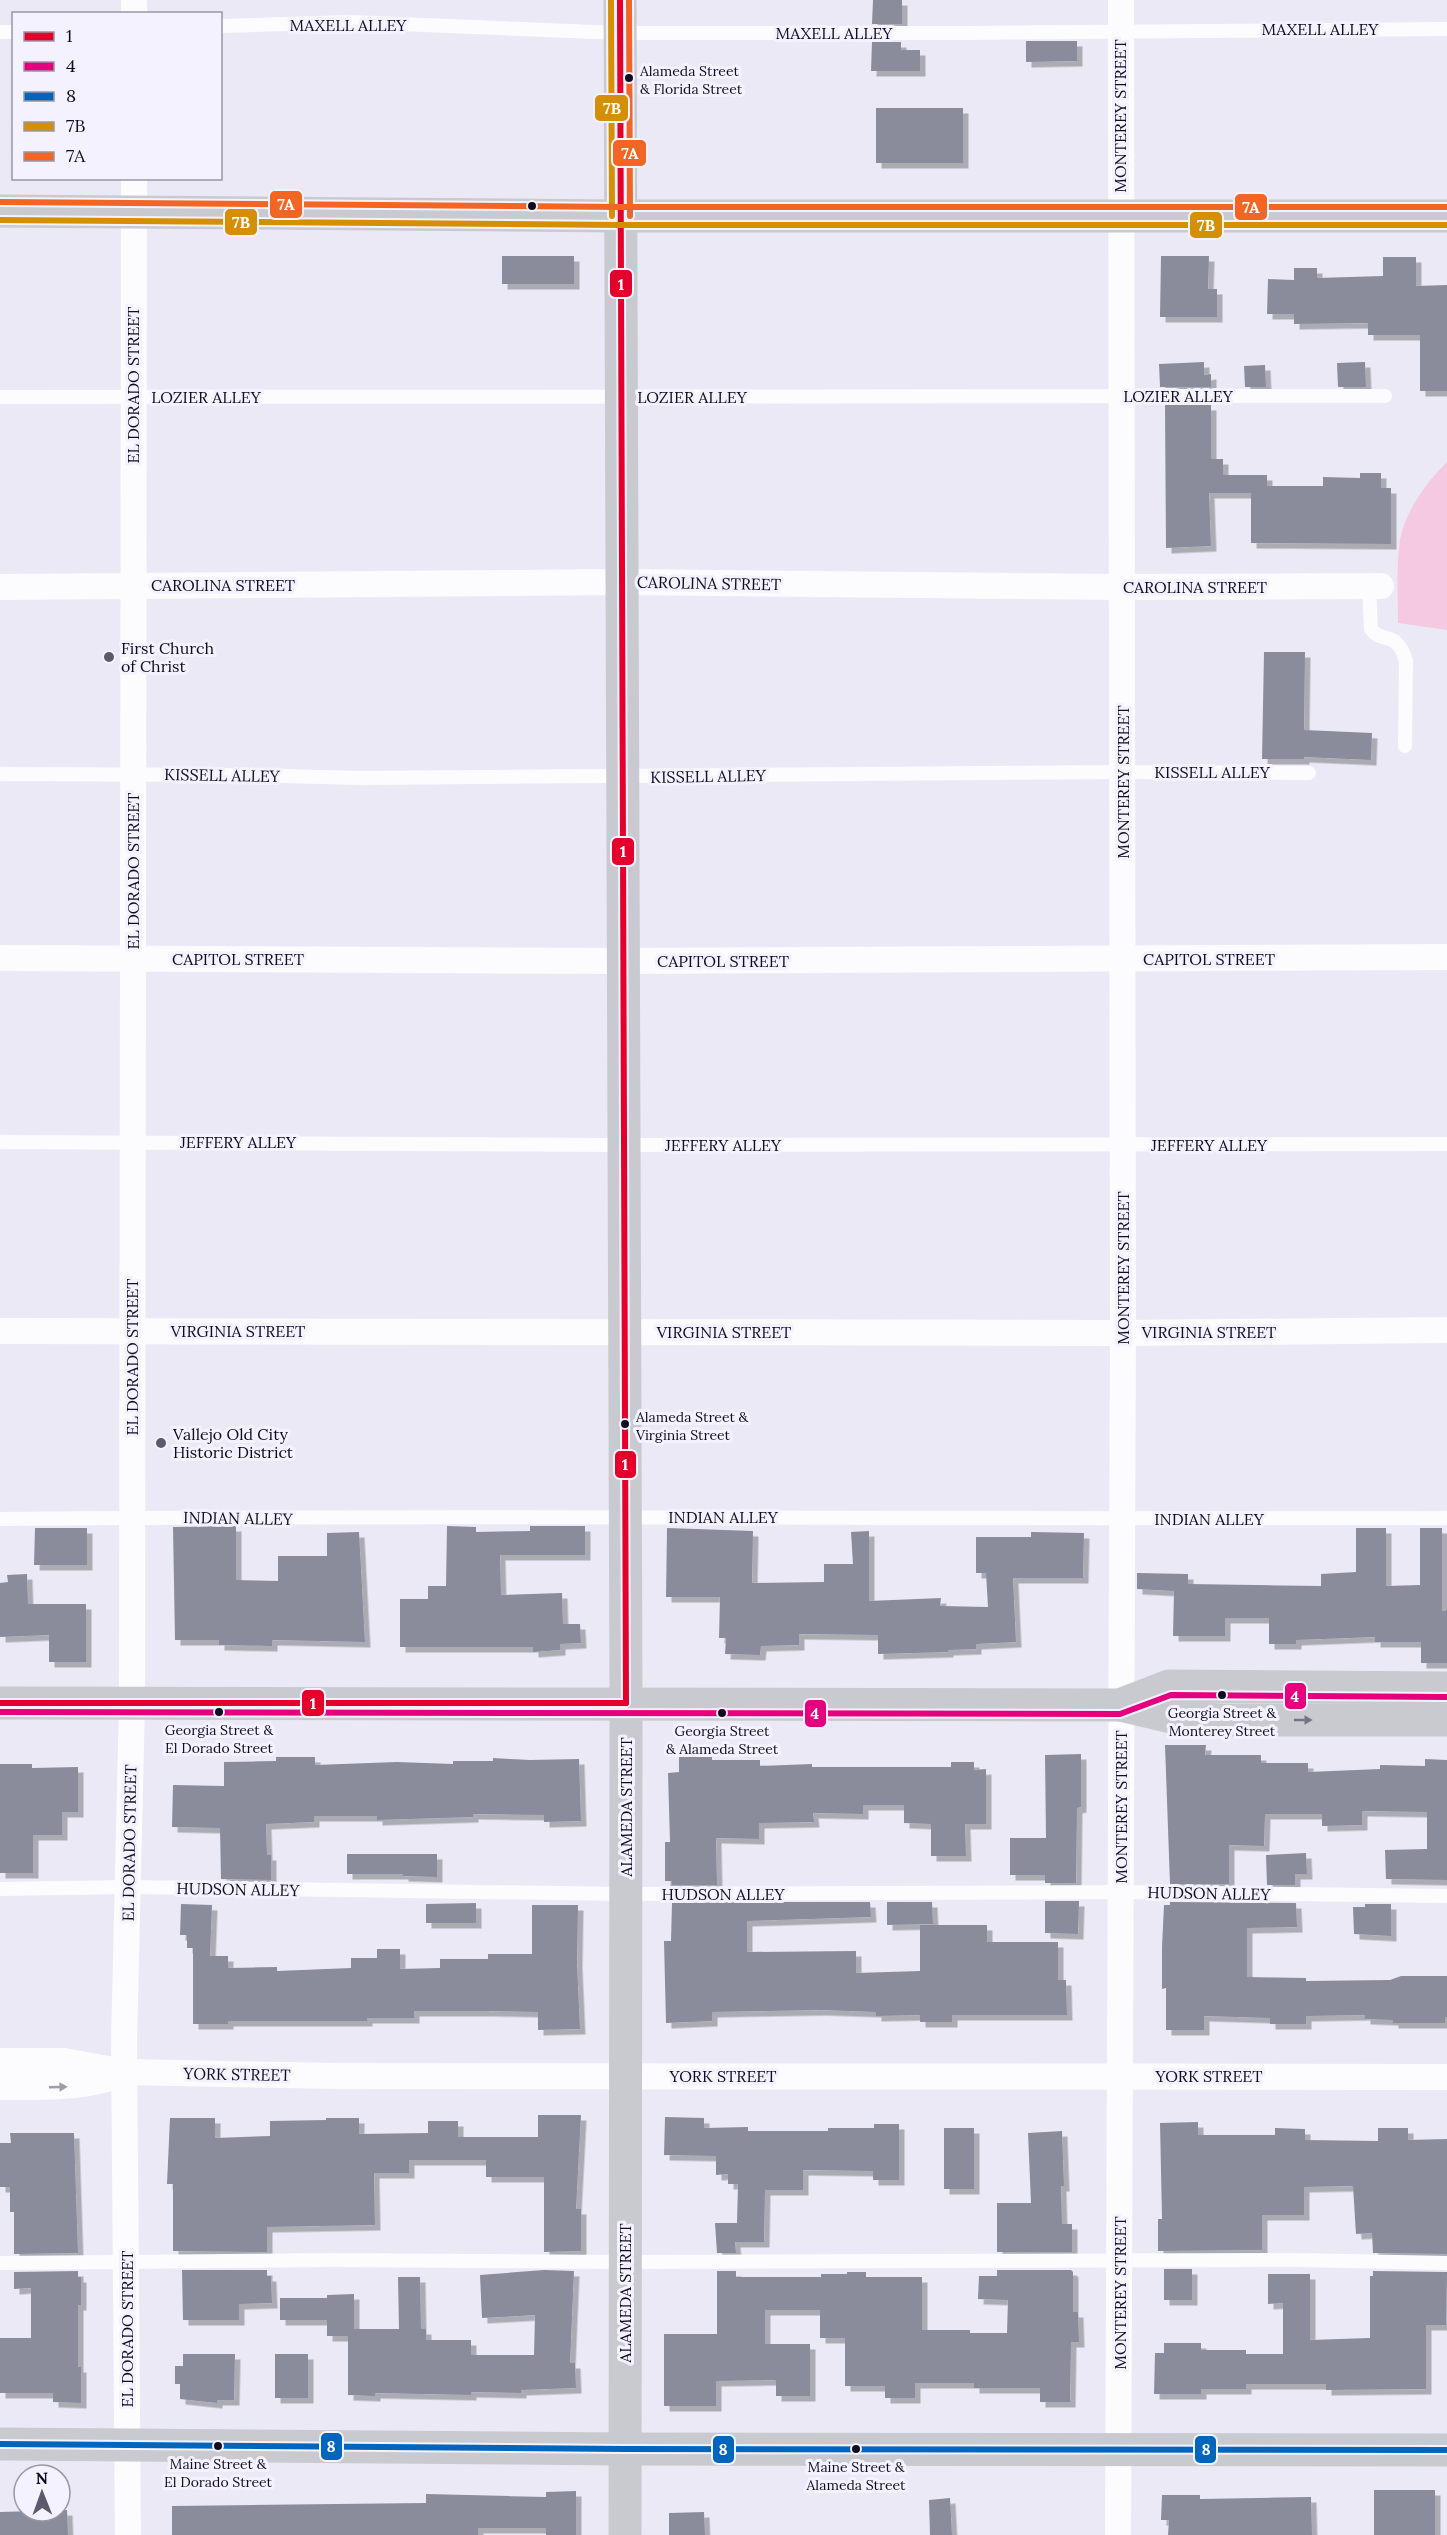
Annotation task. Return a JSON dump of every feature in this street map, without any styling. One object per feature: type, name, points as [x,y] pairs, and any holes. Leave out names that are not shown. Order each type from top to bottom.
[{"type":"street","name":"ALAMEDA STREET","points":[[620,0],[626,1703],[625,2535]]},
{"type":"street","name":"MONTEREY STREET","points":[[1118,2535],[1123,1333],[1121,0]]},
{"type":"street","name":"EL DORADO STREET","points":[[128,2535],[125,2072],[132,1703],[134,180]]},
{"type":"street","points":[[0,212],[134,211],[621,216],[1447,216]]},
{"type":"street","name":"CAROLINA STREET","points":[[0,587],[623,582],[1121,587],[1375,586]]},
{"type":"street","name":"CAPITOL STREET","points":[[0,958],[623,961],[1447,957]]},
{"type":"street","name":"VIRGINIA STREET","points":[[0,1331],[1123,1333],[1447,1330]]},
{"type":"street","points":[[1120,1704],[1169,1686],[1447,1688]]},
{"type":"street","points":[[0,1703],[1120,1704],[1172,1717],[1221,1720],[1447,1720]]},
{"type":"street","name":"YORK STREET","points":[[0,2061],[64,2061],[125,2072],[341,2076],[1447,2077]]},
{"type":"street","points":[[0,2087],[63,2087],[99,2083],[125,2072]]},
{"type":"street","points":[[0,2444],[625,2449],[1447,2450]]},
{"type":"lane","name":"MAXELL ALLEY","points":[[222,27],[351,22],[620,33],[961,33],[1447,28]]},
{"type":"lane","name":"LOZIER ALLEY","points":[[0,397],[1385,396]]},
{"type":"lane","points":[[1375,586],[1371,629],[1377,636],[1391,638],[1402,649],[1406,661],[1405,746]]},
{"type":"lane","name":"KISSELL ALLEY","points":[[0,774],[358,778],[1123,772],[1309,773]]},
{"type":"lane","name":"JEFFERY ALLEY","points":[[0,1142],[623,1145],[1447,1144]]},
{"type":"lane","name":"INDIAN ALLEY","points":[[0,1519],[132,1516],[293,1518],[624,1516],[1122,1520],[1447,1518]]},
{"type":"lane","name":"HUDSON ALLEY","points":[[0,1889],[128,1887],[625,1894],[1121,1892],[1447,1896]]},
{"type":"lane","points":[[0,2263],[332,2260],[625,2262],[1297,2260],[1447,2263]]},
{"type":"shaded area","points":[[1447,462],[1447,630],[1398,623],[1398,561],[1403,529],[1418,498]]},
{"type":"building","points":[[873,0],[902,0],[902,24],[872,24]]},
{"type":"building","points":[[1026,41],[1077,41],[1077,61],[1026,62]]},
{"type":"building","points":[[872,42],[901,42],[901,50],[920,50],[920,71],[871,71]]},
{"type":"building","points":[[876,108],[963,108],[963,163],[876,163]]},
{"type":"building","points":[[502,256],[574,256],[574,284],[502,284]]},
{"type":"building","points":[[1161,256],[1209,256],[1208,289],[1217,289],[1217,317],[1160,317]]},
{"type":"building","points":[[1383,257],[1416,257],[1416,286],[1447,285],[1447,391],[1420,391],[1420,335],[1368,335],[1368,323],[1294,324],[1294,314],[1267,314],[1268,279],[1294,280],[1294,268],[1317,268],[1317,278],[1383,276]]},
{"type":"building","points":[[1204,362],[1204,375],[1211,374],[1211,387],[1160,387],[1159,364]]},
{"type":"building","points":[[1365,362],[1366,387],[1338,387],[1337,363]]},
{"type":"building","points":[[1265,365],[1266,387],[1245,387],[1244,366]]},
{"type":"building","points":[[1165,405],[1211,405],[1211,459],[1223,459],[1223,475],[1267,475],[1267,486],[1323,486],[1323,477],[1360,478],[1360,473],[1381,473],[1381,488],[1391,488],[1391,544],[1251,543],[1251,493],[1209,493],[1211,546],[1166,548]]},
{"type":"building","points":[[1264,652],[1305,652],[1304,730],[1372,733],[1371,760],[1304,757],[1304,759],[1262,759]]},
{"type":"building","points":[[236,1526],[236,1580],[278,1581],[278,1556],[327,1556],[327,1533],[359,1532],[365,1642],[272,1640],[272,1646],[219,1645],[219,1640],[175,1640],[173,1527]]},
{"type":"building","points":[[447,1526],[476,1527],[476,1532],[530,1531],[530,1526],[585,1526],[585,1555],[500,1555],[501,1595],[562,1593],[563,1624],[580,1624],[581,1643],[560,1644],[560,1650],[533,1652],[533,1647],[400,1647],[400,1599],[428,1599],[428,1586],[446,1586]]},
{"type":"building","points":[[35,1528],[87,1528],[87,1565],[34,1565]]},
{"type":"building","points":[[667,1528],[753,1531],[752,1583],[824,1582],[824,1564],[853,1564],[851,1532],[869,1531],[869,1601],[941,1598],[940,1606],[988,1607],[986,1573],[976,1573],[976,1537],[1031,1537],[1031,1532],[1084,1533],[1083,1578],[1013,1578],[1016,1642],[976,1644],[976,1649],[948,1650],[948,1652],[878,1654],[878,1635],[799,1634],[799,1645],[761,1646],[760,1655],[725,1654],[726,1638],[719,1638],[720,1597],[666,1597]]},
{"type":"building","points":[[1356,1528],[1386,1528],[1386,1586],[1420,1585],[1420,1528],[1442,1528],[1442,1611],[1447,1610],[1447,1663],[1421,1663],[1421,1642],[1375,1642],[1375,1637],[1296,1640],[1296,1644],[1269,1644],[1269,1618],[1225,1618],[1225,1636],[1173,1636],[1174,1591],[1137,1589],[1137,1573],[1188,1574],[1188,1584],[1321,1586],[1321,1574],[1356,1572]]},
{"type":"building","points":[[27,1574],[28,1604],[86,1604],[86,1662],[49,1662],[49,1635],[0,1637],[0,1583],[8,1582],[7,1575]]},
{"type":"building","points":[[1165,1745],[1206,1745],[1205,1755],[1261,1755],[1261,1763],[1308,1763],[1308,1772],[1380,1769],[1380,1765],[1425,1766],[1425,1759],[1447,1760],[1447,1880],[1386,1879],[1385,1850],[1427,1849],[1427,1812],[1362,1811],[1362,1825],[1322,1826],[1322,1814],[1265,1814],[1264,1846],[1229,1845],[1229,1884],[1170,1884]]},
{"type":"building","points":[[1081,1754],[1081,1807],[1077,1808],[1076,1883],[1045,1883],[1045,1875],[1010,1875],[1010,1838],[1046,1838],[1045,1755]]},
{"type":"building","points":[[712,1756],[712,1760],[760,1760],[760,1766],[812,1764],[812,1767],[951,1767],[951,1762],[974,1762],[974,1770],[986,1769],[986,1824],[965,1824],[966,1856],[931,1856],[931,1824],[904,1823],[904,1805],[863,1805],[863,1814],[813,1813],[814,1822],[759,1823],[759,1839],[716,1838],[717,1885],[672,1885],[672,1881],[665,1881],[665,1842],[670,1842],[668,1773],[679,1772],[679,1757]]},
{"type":"building","points":[[276,1757],[315,1757],[315,1765],[397,1762],[453,1764],[453,1761],[493,1761],[493,1758],[579,1759],[581,1821],[544,1822],[544,1815],[473,1814],[473,1817],[377,1820],[377,1816],[314,1816],[314,1822],[266,1824],[267,1855],[271,1855],[271,1880],[221,1879],[220,1828],[172,1827],[173,1785],[224,1786],[224,1762],[276,1761]]},
{"type":"building","points":[[0,1764],[32,1764],[32,1768],[78,1767],[78,1812],[62,1812],[62,1835],[33,1835],[33,1873],[0,1873]]},
{"type":"building","points":[[1306,1853],[1307,1874],[1295,1874],[1295,1885],[1267,1885],[1266,1855]]},
{"type":"building","points":[[347,1854],[437,1854],[437,1877],[403,1876],[403,1874],[347,1874]]},
{"type":"building","points":[[1045,1901],[1079,1901],[1078,1934],[1045,1933]]},
{"type":"building","points":[[870,1902],[871,1917],[747,1921],[747,1952],[856,1951],[856,1973],[920,1971],[920,1925],[987,1925],[987,1942],[1058,1942],[1058,1980],[1066,1980],[1067,2015],[952,2015],[952,2022],[920,2022],[920,2015],[876,2016],[876,2012],[821,2010],[712,2012],[712,2021],[666,2023],[664,1941],[671,1941],[672,1903]]},
{"type":"building","points":[[887,1902],[932,1902],[933,1924],[887,1925]]},
{"type":"building","points":[[1170,1902],[1296,1903],[1297,1927],[1247,1928],[1247,1977],[1306,1978],[1306,1981],[1390,1980],[1401,1976],[1447,1976],[1445,2023],[1393,2023],[1393,2020],[1365,2019],[1365,2015],[1306,2016],[1306,2024],[1270,2024],[1270,2018],[1204,2016],[1204,2030],[1166,2030],[1166,1988],[1162,1989],[1162,1947],[1164,1905],[1170,1905]]},
{"type":"building","points":[[476,1903],[476,1923],[426,1923],[426,1904]]},
{"type":"building","points":[[181,1904],[212,1905],[210,1956],[228,1956],[228,1968],[277,1967],[277,1971],[351,1968],[351,1958],[377,1958],[377,1949],[400,1949],[400,1969],[440,1968],[440,1959],[488,1959],[488,1954],[532,1954],[532,1905],[578,1905],[577,1963],[580,2029],[538,2030],[538,2012],[488,2011],[414,2011],[414,2018],[367,2018],[367,2021],[228,2021],[228,2024],[193,2024],[193,1948],[187,1948],[187,1935],[180,1935]]},
{"type":"building","points":[[1365,1904],[1391,1904],[1391,1936],[1354,1934],[1353,1907],[1365,1907]]},
{"type":"building","points":[[538,2115],[581,2115],[576,2209],[581,2209],[581,2251],[544,2252],[544,2177],[486,2177],[486,2160],[409,2160],[409,2173],[374,2173],[375,2225],[267,2227],[267,2252],[173,2251],[173,2184],[167,2184],[170,2118],[215,2118],[215,2138],[270,2136],[270,2121],[326,2120],[326,2118],[359,2118],[359,2134],[428,2133],[428,2121],[458,2121],[458,2137],[538,2137]]},
{"type":"building","points":[[665,2117],[704,2118],[704,2128],[748,2127],[748,2131],[828,2131],[828,2128],[874,2128],[874,2124],[899,2124],[899,2180],[873,2180],[873,2171],[803,2170],[803,2190],[765,2190],[764,2242],[735,2242],[736,2253],[717,2253],[715,2223],[737,2223],[738,2184],[728,2184],[728,2174],[716,2175],[716,2156],[664,2155]]},
{"type":"building","points":[[1198,2122],[1198,2135],[1275,2135],[1275,2128],[1305,2129],[1305,2140],[1378,2141],[1378,2128],[1408,2128],[1408,2140],[1447,2139],[1447,2254],[1373,2253],[1372,2233],[1356,2234],[1353,2186],[1304,2187],[1304,2215],[1262,2215],[1262,2250],[1158,2251],[1158,2219],[1162,2219],[1160,2123]]},
{"type":"building","points":[[944,2128],[974,2128],[974,2189],[944,2189]]},
{"type":"building","points":[[1062,2131],[1064,2186],[1061,2186],[1062,2224],[1072,2224],[1072,2252],[997,2252],[997,2203],[1031,2203],[1028,2133]]},
{"type":"building","points":[[10,2133],[74,2133],[78,2253],[14,2254],[14,2212],[10,2212],[10,2187],[0,2187],[0,2143],[11,2143]]},
{"type":"building","points":[[1164,2269],[1192,2269],[1192,2300],[1164,2300]]},
{"type":"building","points":[[182,2270],[267,2270],[267,2276],[271,2276],[272,2303],[239,2304],[239,2320],[183,2320]]},
{"type":"building","points":[[544,2270],[574,2271],[570,2363],[575,2363],[576,2388],[521,2390],[521,2393],[471,2392],[471,2395],[375,2393],[375,2396],[348,2395],[348,2336],[327,2336],[327,2320],[280,2320],[280,2298],[327,2298],[327,2295],[354,2294],[354,2329],[399,2329],[398,2277],[420,2277],[421,2329],[426,2329],[426,2340],[471,2340],[471,2355],[534,2355],[535,2315],[482,2318],[480,2275]]},
{"type":"building","points":[[997,2270],[1071,2270],[1073,2272],[1073,2312],[1078,2312],[1079,2342],[1071,2342],[1070,2402],[1040,2402],[1040,2388],[974,2388],[974,2383],[915,2383],[915,2398],[885,2398],[885,2386],[845,2386],[845,2338],[820,2338],[820,2310],[765,2310],[765,2344],[810,2344],[810,2396],[776,2396],[776,2380],[716,2381],[716,2406],[664,2406],[664,2334],[717,2334],[717,2271],[736,2271],[736,2277],[821,2277],[821,2274],[866,2272],[866,2277],[922,2277],[922,2330],[1007,2333],[1008,2300],[978,2299],[979,2276],[997,2276]]},
{"type":"building","points":[[78,2271],[78,2277],[81,2277],[81,2305],[78,2305],[78,2367],[81,2367],[81,2403],[53,2402],[53,2393],[0,2393],[0,2338],[31,2338],[31,2288],[14,2289],[14,2272]]},
{"type":"building","points":[[1373,2271],[1447,2272],[1446,2325],[1426,2325],[1426,2389],[1326,2390],[1326,2384],[1246,2384],[1246,2389],[1201,2389],[1201,2394],[1154,2394],[1155,2353],[1164,2353],[1164,2343],[1201,2343],[1201,2350],[1246,2350],[1246,2354],[1283,2354],[1283,2303],[1268,2304],[1268,2274],[1310,2274],[1310,2340],[1370,2338],[1370,2276],[1373,2276]]},
{"type":"building","points":[[183,2354],[235,2354],[234,2400],[217,2400],[217,2403],[180,2399],[180,2384],[175,2384],[175,2366],[183,2366]]},
{"type":"building","points":[[275,2354],[308,2354],[308,2398],[275,2398]]},
{"type":"building","points":[[1374,2490],[1435,2490],[1435,2535],[1374,2535]]},
{"type":"building","points":[[576,2491],[576,2535],[546,2535],[546,2528],[478,2528],[478,2535],[172,2535],[172,2506],[426,2503],[426,2494],[546,2497],[546,2492]]},
{"type":"building","points":[[1162,2495],[1200,2495],[1200,2499],[1311,2497],[1312,2535],[1168,2535],[1169,2520],[1161,2520]]},
{"type":"building","points":[[950,2498],[952,2535],[930,2535],[929,2500]]},
{"type":"building","points":[[0,2512],[12,2512],[12,2523],[68,2523],[68,2535],[0,2535]]},
{"type":"building","points":[[704,2512],[705,2535],[669,2535],[669,2513]]},
{"type":"transit line","name":"7B","points":[[611,0],[612,216]]},
{"type":"transit line","name":"1","points":[[620,0],[626,1703]]},
{"type":"transit line","name":"7A","points":[[629,0],[630,216]]},
{"type":"transit line","name":"7A","points":[[0,202],[621,207],[1447,207]]},
{"type":"transit line","name":"7B","points":[[0,220],[621,225],[1447,225]]},
{"type":"transit line","name":"4","points":[[0,1712],[1120,1714],[1171,1695],[1447,1697]]},
{"type":"transit line","name":"1","points":[[0,1703],[626,1703]]},
{"type":"transit line","name":"8","points":[[0,2444],[625,2449],[1447,2450]]},
{"type":"place","name":"Alameda Street & Florida Street","points":[[629,78]]},
{"type":"place","name":"First Church of Christ","points":[[109,657]]},
{"type":"place","name":"Alameda Street & Virginia Street","points":[[625,1424]]},
{"type":"place","name":"Vallejo Old City Historic District","points":[[161,1443]]},
{"type":"place","name":"Georgia Street & Monterey Street","points":[[1222,1695]]},
{"type":"place","name":"Georgia Street & El Dorado Street","points":[[219,1712]]},
{"type":"place","name":"Georgia Street & Alameda Street","points":[[722,1713]]},
{"type":"place","name":"Maine Street & El Dorado Street","points":[[218,2446]]},
{"type":"place","name":"Maine Street & Alameda Street","points":[[856,2449]]}]
